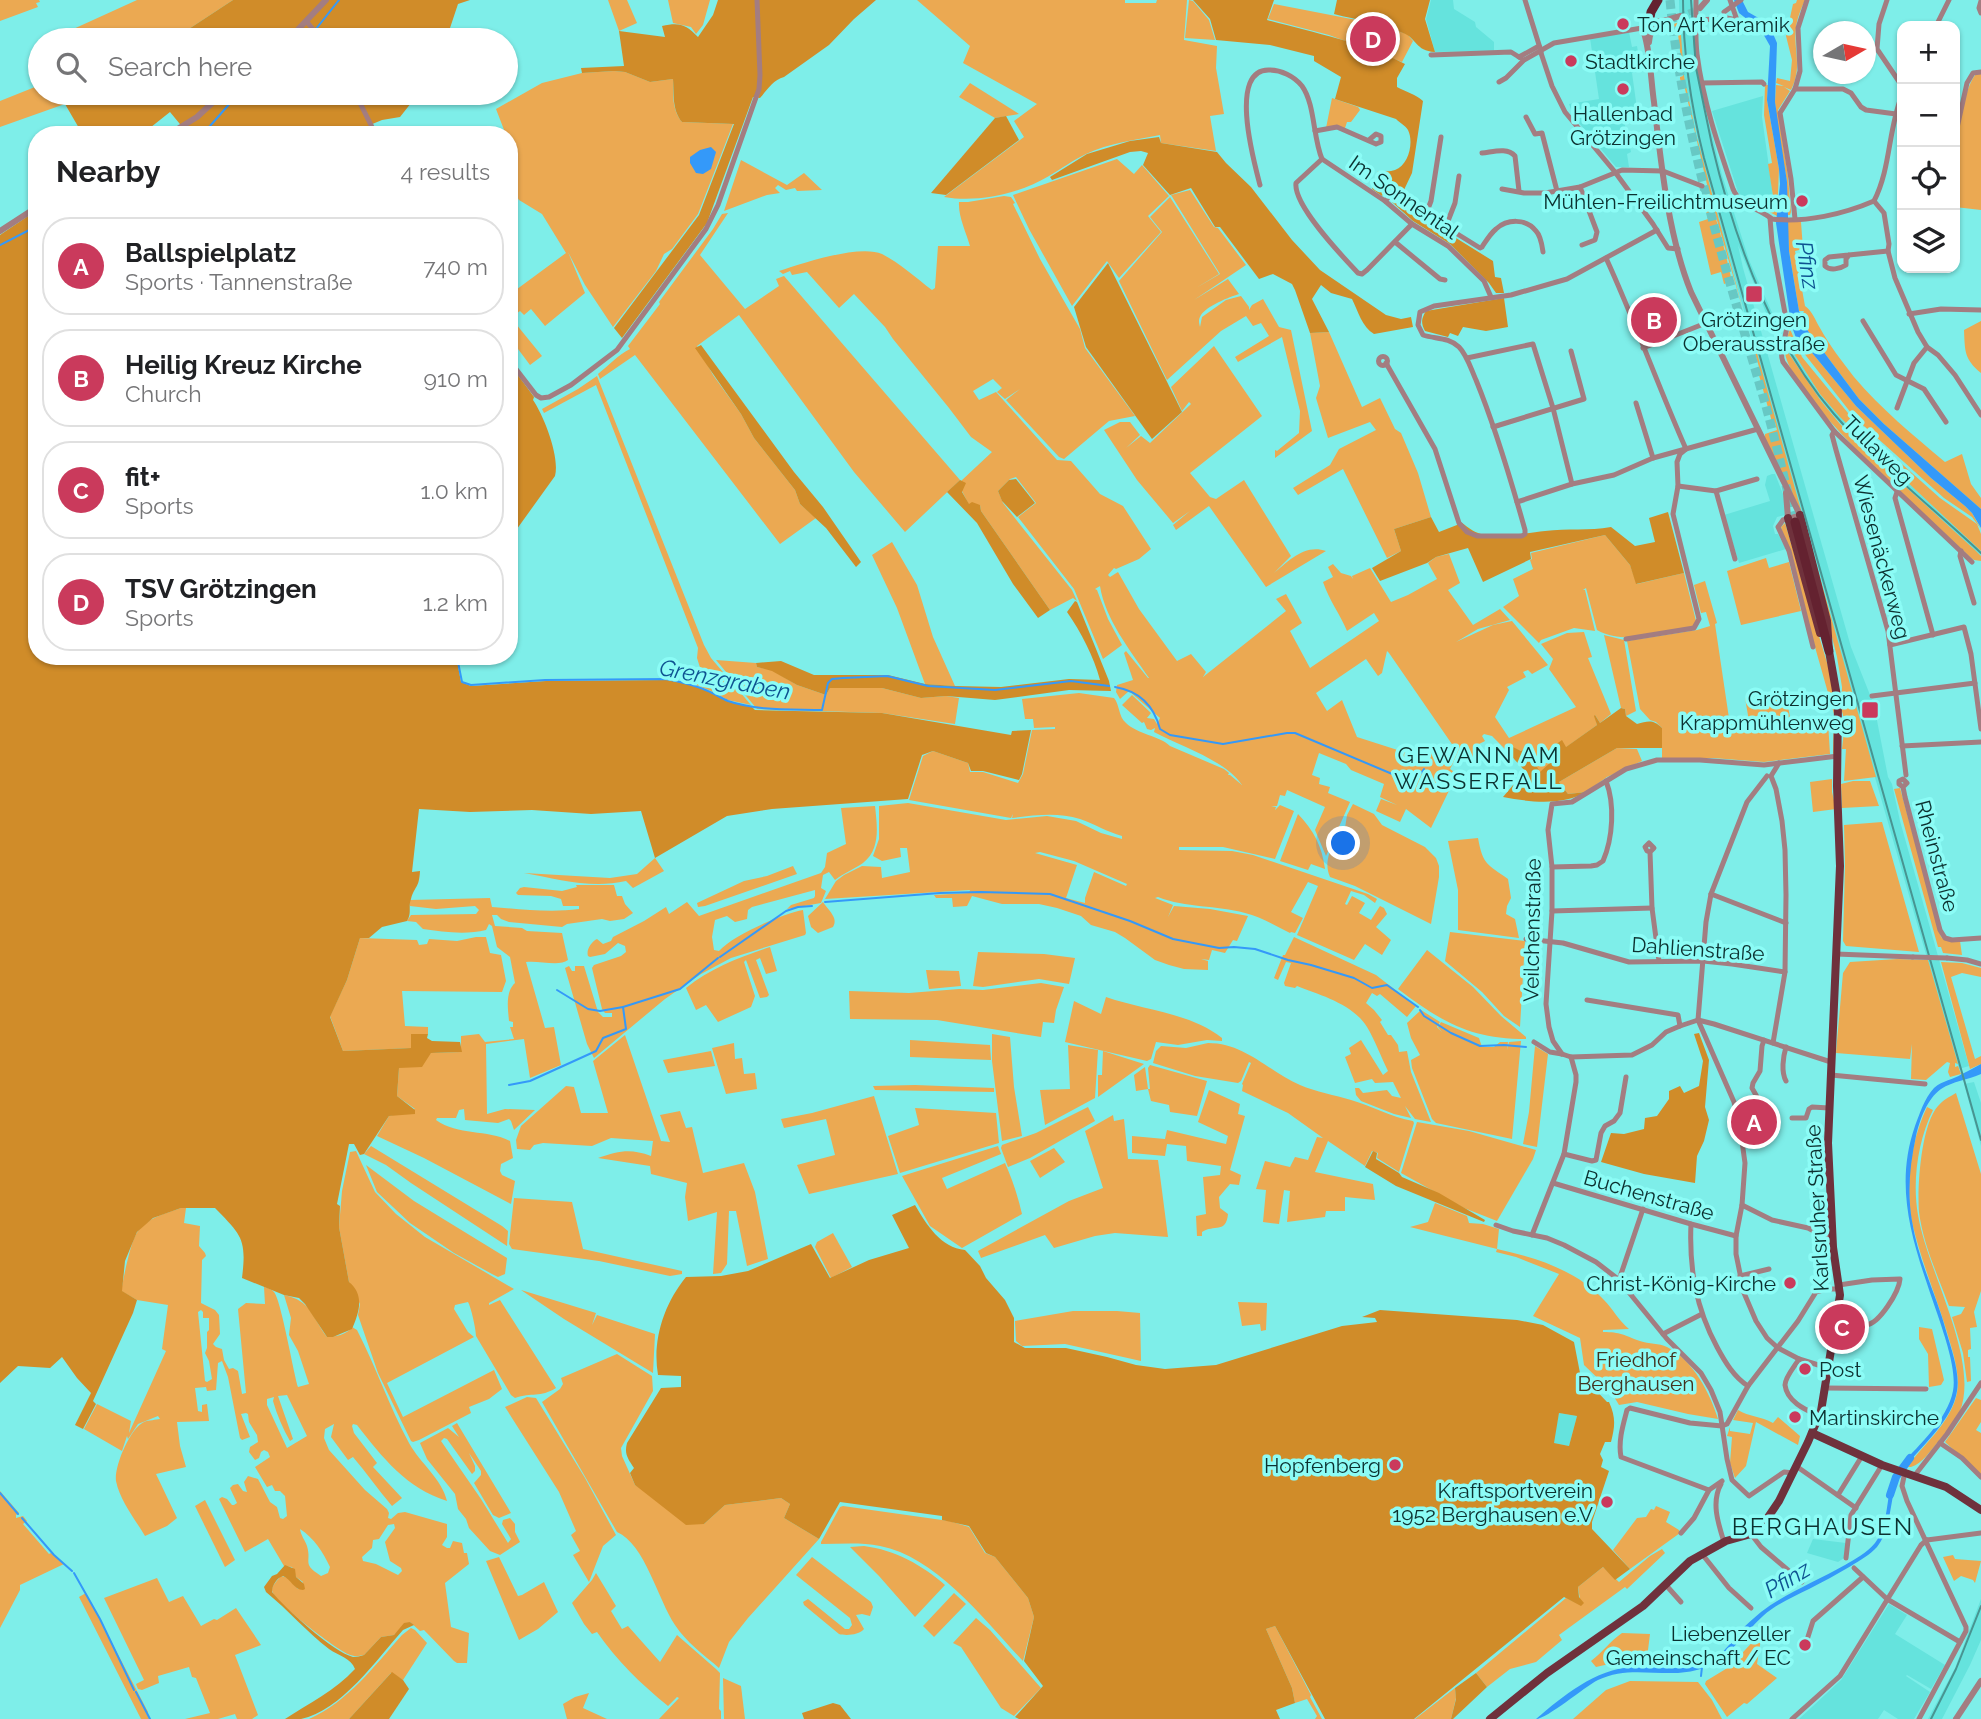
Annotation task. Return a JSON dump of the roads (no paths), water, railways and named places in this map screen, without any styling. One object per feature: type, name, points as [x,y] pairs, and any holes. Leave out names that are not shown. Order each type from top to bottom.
[{"type":"highway","points":[[1647,27],[1653,2]]},
{"type":"highway","points":[[1794,518],[1829,651]]},
{"type":"main road","name":"Karlsruher Straße","points":[[1751,1534],[1768,1520],[1795,1470],[1819,1416],[1840,1303],[1832,1237],[1828,1143],[1840,866],[1838,695],[1829,651]]},
{"type":"main road","points":[[1812,1433],[1862,1457],[1946,1487],[1981,1510]]},
{"type":"main road","points":[[1490,1719],[1547,1673],[1643,1606],[1682,1567],[1724,1542],[1751,1534]]},
{"type":"street","points":[[305,28],[327,0]]},
{"type":"street","points":[[518,372],[541,398],[549,397],[579,380],[619,347],[706,229],[718,205],[759,89],[757,0]]},
{"type":"street","points":[[1525,0],[1559,103],[1615,172],[1668,248],[1678,249]]},
{"type":"street","points":[[1696,0],[1697,52],[1701,83],[1736,196],[1743,203],[1764,212],[1772,219],[1841,213],[1874,201],[1884,178],[1897,111]]},
{"type":"street","points":[[1700,8],[1707,0]]},
{"type":"street","points":[[1725,14],[1732,4],[1741,0]]},
{"type":"street","points":[[1793,219],[1791,179],[1780,113],[1795,89],[1800,66],[1798,28],[1807,0]]},
{"type":"street","points":[[1887,0],[1879,24],[1877,49],[1901,84]]},
{"type":"street","points":[[1938,21],[1949,0]]},
{"type":"street","points":[[1981,1],[1981,13]]},
{"type":"street","points":[[1653,2],[1655,15],[1665,20]]},
{"type":"street","points":[[1700,20],[1725,14],[1737,20],[1732,4]]},
{"type":"street","points":[[1521,58],[1554,43],[1647,27],[1680,16]]},
{"type":"street","points":[[1647,27],[1662,171],[1687,281],[1786,488],[1794,518]]},
{"type":"street","points":[[1499,82],[1506,78],[1521,58],[1540,49]]},
{"type":"street","points":[[1431,55],[1511,52],[1521,58]]},
{"type":"street","points":[[1260,185],[1251,148],[1246,91],[1254,74],[1261,70],[1279,71],[1296,80],[1307,96],[1322,159],[1295,187],[1306,209],[1333,246],[1360,274],[1412,223]]},
{"type":"street","points":[[1960,114],[1967,83],[1973,73],[1981,72]]},
{"type":"street","points":[[1701,83],[1764,84]]},
{"type":"street","points":[[1795,89],[1843,89],[1851,93],[1866,110],[1896,114]]},
{"type":"street","points":[[183,126],[210,105]]},
{"type":"street","points":[[361,105],[372,126]]},
{"type":"street","points":[[1526,117],[1535,134],[1542,133],[1557,191]]},
{"type":"street","points":[[1314,131],[1337,127],[1369,140]]},
{"type":"street","points":[[1426,214],[1431,201],[1441,136]]},
{"type":"street","points":[[1482,153],[1508,150],[1512,152],[1519,191]]},
{"type":"street","name":"Im Sonnental","points":[[1322,159],[1448,246],[1484,281],[1491,297]]},
{"type":"street","points":[[1502,189],[1533,194],[1580,187],[1615,172],[1662,171],[1702,186]]},
{"type":"street","points":[[1446,226],[1455,203],[1459,176]]},
{"type":"street","points":[[1580,187],[1597,232],[1595,240],[1582,245]]},
{"type":"street","points":[[1385,201],[1388,195],[1398,192],[1414,207],[1480,248],[1503,224],[1514,221],[1527,223],[1536,231],[1543,252]]},
{"type":"street","points":[[1874,201],[1884,213],[1888,251],[1909,314],[1927,347],[1938,355],[1955,375],[1981,415]]},
{"type":"street","points":[[0,231],[28,213]]},
{"type":"street","name":"Tullaweg","points":[[1772,219],[1772,243],[1787,324],[1781,352],[1783,362],[1834,431],[1972,562]]},
{"type":"street","points":[[1386,363],[1434,449],[1455,515],[1463,528],[1477,536],[1518,537],[1525,534],[1493,427],[1466,358],[1461,348],[1452,342],[1423,335],[1417,320],[1419,312],[1511,295],[1567,279],[1657,230]]},
{"type":"street","points":[[1395,242],[1440,279],[1445,280]]},
{"type":"street","points":[[1849,255],[1888,251]]},
{"type":"street","points":[[1606,258],[1686,449]]},
{"type":"street","points":[[1909,314],[1941,309],[1981,310]]},
{"type":"street","points":[[1863,321],[1896,375],[1924,389],[1946,422]]},
{"type":"street","points":[[1643,348],[1706,323]]},
{"type":"street","points":[[1719,349],[1737,342]]},
{"type":"street","points":[[1466,358],[1534,344],[1572,484]]},
{"type":"street","points":[[1897,408],[1913,363],[1927,347]]},
{"type":"street","points":[[1493,427],[1584,399],[1571,352]]},
{"type":"street","points":[[1636,403],[1653,458]]},
{"type":"street","points":[[1517,502],[1572,484],[1614,475],[1653,458],[1758,429]]},
{"type":"street","name":"Wiesenäckerweg","points":[[1834,431],[1832,435],[1836,450],[1885,621],[1906,775]]},
{"type":"street","points":[[1626,639],[1694,628],[1698,622],[1699,615],[1673,514],[1678,486],[1676,463],[1686,449]]},
{"type":"street","points":[[1678,486],[1716,491],[1757,479]]},
{"type":"street","points":[[1786,488],[1794,518]]},
{"type":"street","points":[[1716,491],[1735,559]]},
{"type":"street","points":[[1897,492],[1895,498],[1933,635]]},
{"type":"street","points":[[1794,518],[1780,523],[1779,532],[1788,551],[1812,647]]},
{"type":"street","points":[[1961,551],[1960,556],[1974,603]]},
{"type":"street","points":[[1890,645],[1965,627],[1981,729]]},
{"type":"street","points":[[1872,696],[1975,683]]},
{"type":"street","points":[[1902,746],[1981,742]]},
{"type":"street","points":[[1552,867],[1591,866],[1602,861],[1611,827],[1611,802],[1606,781],[1634,766],[1665,759],[1719,760],[1764,765],[1838,757]]},
{"type":"street","points":[[1779,763],[1747,803],[1711,894],[1698,1020],[1738,1114],[1745,1163],[1736,1254],[1744,1293],[1756,1321],[1767,1338],[1778,1348],[1799,1359],[1828,1368]]},
{"type":"street","points":[[1764,765],[1776,789],[1785,850],[1785,972],[1773,1043]]},
{"type":"street","name":"Veilchenstraße","points":[[1562,1054],[1553,1041],[1546,1004],[1552,911],[1552,867],[1548,830],[1552,804],[1572,802],[1606,781]]},
{"type":"street","name":"Rheinstraße","points":[[1903,787],[1940,930],[1945,938],[1952,940],[1981,938]]},
{"type":"street","points":[[1650,852],[1652,908],[1659,961]]},
{"type":"street","points":[[1711,894],[1786,923]]},
{"type":"street","points":[[1552,911],[1652,908]]},
{"type":"street","name":"Dahlienstraße","points":[[1526,939],[1574,946],[1629,962],[1703,961],[1785,972]]},
{"type":"street","points":[[1836,954],[1947,958],[1981,964]]},
{"type":"street","points":[[1587,1000],[1686,1016]]},
{"type":"street","points":[[1678,1015],[1679,1026]]},
{"type":"street","points":[[1534,1042],[1550,1052],[1571,1057],[1632,1055],[1653,1045],[1666,1032],[1698,1020],[1831,1062]]},
{"type":"street","points":[[1760,1104],[1752,1088],[1760,1071],[1764,1040]]},
{"type":"street","points":[[1540,1046],[1553,1041]]},
{"type":"street","points":[[1786,1047],[1783,1076],[1786,1080]]},
{"type":"street","points":[[1532,1235],[1564,1154],[1576,1082],[1571,1057]]},
{"type":"street","points":[[1831,1075],[1925,1084]]},
{"type":"street","points":[[1564,1154],[1595,1161],[1601,1133],[1620,1113],[1626,1077]]},
{"type":"street","points":[[1792,1118],[1806,1118],[1812,1107],[1829,1108]]},
{"type":"street","name":"Buchenstraße","points":[[1553,1183],[1737,1236]]},
{"type":"street","points":[[1742,1205],[1772,1220],[1808,1228],[1825,1237],[1832,1237]]},
{"type":"street","points":[[1618,1279],[1643,1209]]},
{"type":"street","points":[[1691,1224],[1691,1264],[1702,1314],[1725,1362],[1748,1386]]},
{"type":"street","points":[[1496,1225],[1564,1245],[1596,1262],[1618,1279],[1663,1334],[1701,1373],[1717,1403],[1732,1480],[1749,1496],[1784,1472],[1795,1470],[1820,1483],[1856,1508]]},
{"type":"street","points":[[1740,1276],[1769,1269]]},
{"type":"street","points":[[1709,1490],[1621,1457],[1620,1444],[1627,1410],[1630,1408],[1690,1423],[1722,1426],[1727,1424],[1748,1386],[1798,1321],[1816,1292],[1872,1280],[1900,1279],[1890,1303],[1875,1321],[1867,1325],[1837,1320]]},
{"type":"street","points":[[1663,1334],[1702,1314]]},
{"type":"street","points":[[1799,1359],[1786,1381],[1786,1386],[1796,1404],[1819,1416]]},
{"type":"street","points":[[1919,1719],[1966,1627],[1907,1501],[1902,1483],[1940,1443],[1981,1383]]},
{"type":"street","points":[[1825,1388],[1926,1389]]},
{"type":"street","points":[[1940,1443],[1962,1458],[1981,1477]]},
{"type":"street","points":[[1838,1495],[1862,1457]]},
{"type":"street","points":[[1846,1558],[1851,1515],[1882,1465]]},
{"type":"street","points":[[1724,1542],[1716,1492],[1728,1467]]},
{"type":"street","points":[[1681,1533],[1694,1518],[1709,1490],[1722,1481],[1732,1480]]},
{"type":"street","points":[[1792,1719],[1840,1676],[1921,1545],[1927,1540],[1981,1532]]},
{"type":"street","points":[[1751,1534],[1761,1547],[1801,1582]]},
{"type":"street","points":[[1702,1554],[1729,1588],[1751,1608]]},
{"type":"street","points":[[1854,1568],[1886,1599],[1960,1642]]},
{"type":"street","points":[[1806,1643],[1812,1621],[1863,1577]]},
{"type":"street","points":[[1665,1584],[1681,1602]]},
{"type":"street","points":[[1956,1719],[1981,1681]]},
{"type":"water","points":[[1734,0],[1742,0],[1748,12],[1771,29],[1777,43],[1775,102],[1787,182],[1789,251],[1799,311],[1805,327],[1859,399],[1981,509],[1981,528],[1965,506],[1931,478],[1856,406],[1799,337],[1796,338],[1791,324],[1776,223],[1780,184],[1767,100],[1770,46],[1761,30],[1739,13]]},
{"type":"water","points":[[711,147],[716,152],[711,169],[703,174],[696,173],[690,163],[690,157]]},
{"type":"water","points":[[1981,1064],[1981,1074],[1946,1086],[1936,1093],[1922,1116],[1914,1147],[1909,1189],[1912,1221],[1953,1355],[1958,1384],[1954,1402],[1943,1422],[1906,1466],[1901,1465],[1932,1431],[1945,1412],[1954,1382],[1949,1352],[1921,1267],[1910,1221],[1906,1198],[1908,1150],[1921,1111],[1934,1088]]},
{"type":"water","points":[[1891,1482],[1895,1486],[1887,1526],[1874,1550],[1820,1584],[1773,1608],[1721,1659],[1690,1672],[1611,1675],[1598,1680],[1548,1714],[1536,1719],[1580,1685],[1606,1673],[1633,1667],[1694,1667],[1714,1659],[1761,1612],[1872,1547],[1882,1530]]},
{"type":"waterway","points":[[317,28],[339,0]]},
{"type":"waterway","points":[[210,126],[228,105]]},
{"type":"waterway","points":[[0,245],[28,231]]},
{"type":"waterway","name":"Grenzgraben","points":[[459,665],[462,682],[471,685],[545,680],[666,679],[698,687],[728,701],[774,709],[822,710],[828,683],[832,679],[843,678],[887,676],[928,686],[995,690],[1071,681],[1109,686]]},
{"type":"waterway","name":"Grenzgraben","points":[[1115,687],[1131,692],[1144,701],[1154,713],[1160,729],[1170,735],[1223,744],[1295,733],[1397,776],[1416,780],[1424,769]]},
{"type":"waterway","points":[[825,902],[940,893],[1050,894],[1130,921],[1173,939],[1219,948],[1255,949],[1354,978],[1372,988],[1387,985],[1418,1007]]},
{"type":"waterway","points":[[720,957],[786,911],[812,906]]},
{"type":"waterway","points":[[557,990],[588,1009],[600,1011],[623,1007],[680,989],[718,958]]},
{"type":"waterway","points":[[509,1085],[530,1081],[596,1051],[603,1038],[626,1029],[623,1007]]},
{"type":"waterway","points":[[1420,1010],[1424,1016],[1451,1033],[1480,1046],[1526,1047]]},
{"type":"waterway","name":"Pfinz","points":[[1890,1495],[1896,1477],[1910,1458]]},
{"type":"waterway","points":[[0,1493],[18,1514]]},
{"type":"waterway","points":[[22,1518],[54,1555],[72,1571]]},
{"type":"waterway","points":[[74,1573],[100,1619],[134,1690]]},
{"type":"waterway","points":[[1701,1676],[1702,1667]]},
{"type":"waterway","points":[[136,1692],[150,1719]]},
{"type":"tunnel","points":[[1670,0],[1676,51],[1696,153],[1795,522]]},
{"type":"tunnel","points":[[1680,16],[1698,9]]},
{"type":"tram line","points":[[1691,0],[1696,68],[1712,145]]},
{"type":"railway","points":[[1683,0],[1689,80],[1704,158],[1981,1140]]},
{"type":"railway","points":[[1712,145],[1731,216],[1744,252],[1791,354],[1834,414],[1869,451],[1981,553]]},
{"type":"railway","points":[[1931,1719],[1956,1669],[1981,1606]]},
{"type":"place","name":"Ton Art Keramik","points":[[1623,24]]},
{"type":"place","name":"TSV Grötzingen","points":[[1373,39]]},
{"type":"place","name":"Stadtkirche","points":[[1571,61]]},
{"type":"place","name":"Hallenbad Grötzingen","points":[[1623,89]]},
{"type":"place","name":"Mühlen-Freilichtmuseum","points":[[1802,201]]},
{"type":"place","name":"Grötzingen Oberausstraße","points":[[1754,294]]},
{"type":"place","name":"Heilig Kreuz Kirche","points":[[1654,320]]},
{"type":"place","name":"Grötzingen Krappmühlenweg","points":[[1870,710]]},
{"type":"place","name":"Ballspielplatz","points":[[1754,1122]]},
{"type":"place","name":"Christ-König-Kirche","points":[[1790,1283]]},
{"type":"place","name":"fit+","points":[[1842,1327]]},
{"type":"place","name":"Post","points":[[1805,1369]]},
{"type":"place","name":"Martinskirche","points":[[1795,1417]]},
{"type":"place","name":"Hopfenberg","points":[[1395,1465]]},
{"type":"place","name":"Kraftsportverein 1952 Berghausen e.V","points":[[1607,1502]]},
{"type":"place","name":"Liebenzeller Gemeinschaft / EC","points":[[1805,1645]]},
{"type":"district","name":"GEWANN AM WASSERFALL","points":[[1479,767]]},
{"type":"district","name":"BERGHAUSEN","points":[[1823,1526]]},
{"type":"park label","name":"Friedhof Berghausen","points":[[1636,1371]]}]
